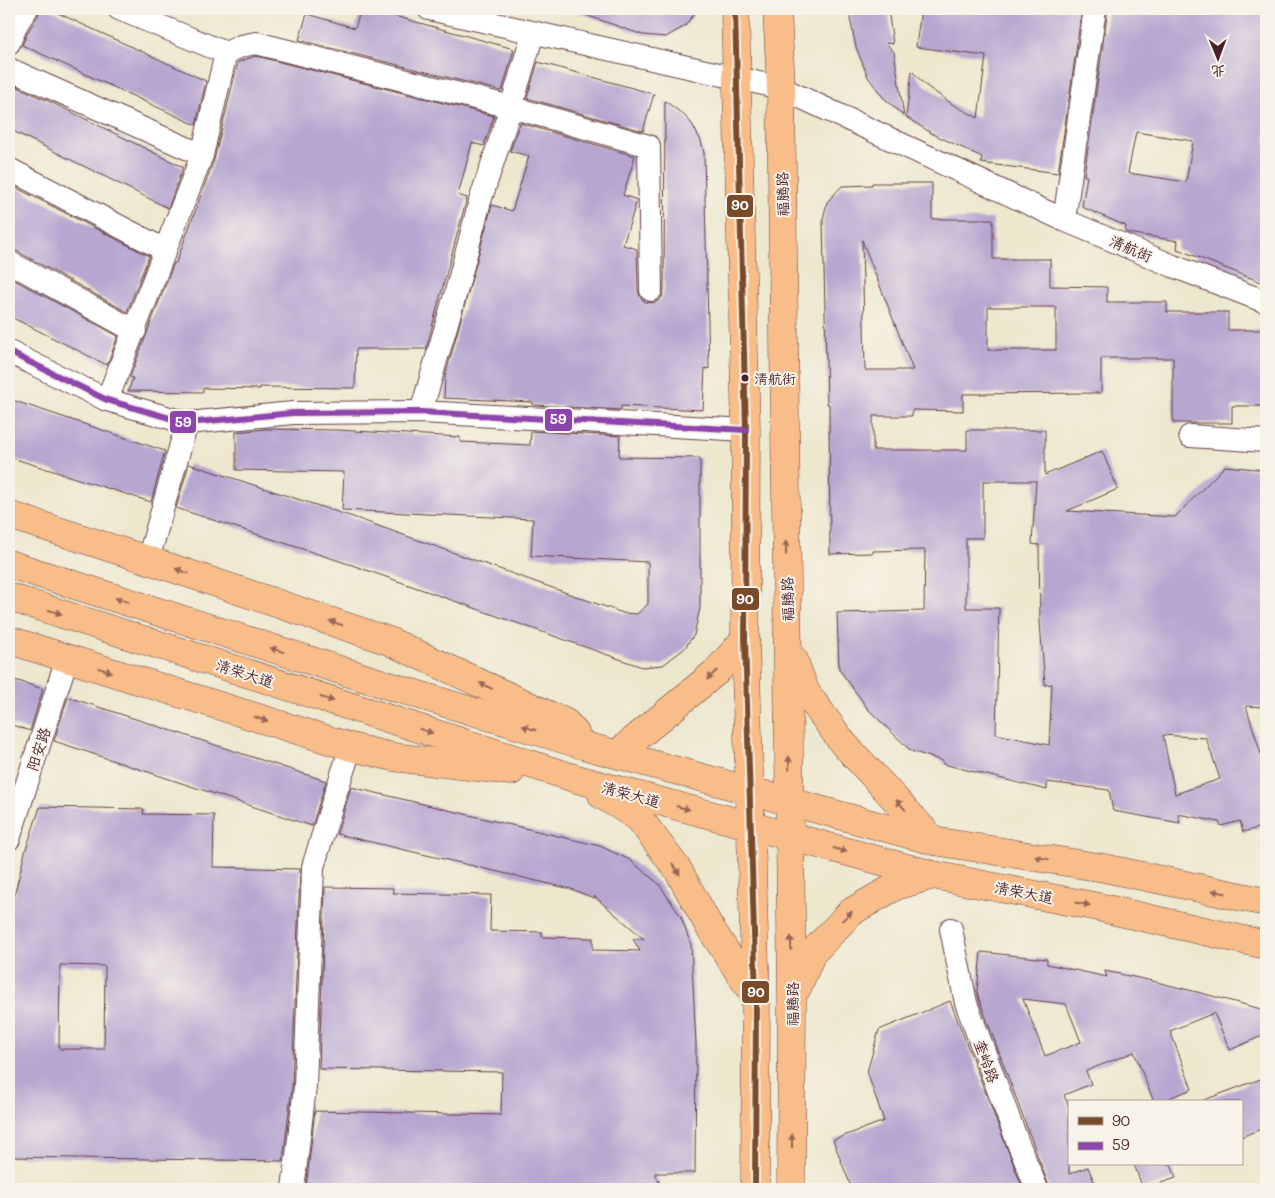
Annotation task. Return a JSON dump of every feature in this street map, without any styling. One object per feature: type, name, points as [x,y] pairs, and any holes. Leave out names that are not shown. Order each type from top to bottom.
[{"type":"main road","points":[[735,9],[746,430],[745,639],[756,998],[755,1189]]},
{"type":"main road","name":"福腾路","points":[[777,9],[781,88],[792,999],[792,1189]]},
{"type":"main road","points":[[9,515],[389,641],[566,723],[586,746]]},
{"type":"main road","points":[[9,564],[390,686],[586,746],[934,841],[1104,868],[1266,902]]},
{"type":"main road","name":"清荣大道","points":[[9,597],[577,779],[932,875],[1098,907],[1266,945]]},
{"type":"main road","points":[[617,754],[717,671],[745,639]]},
{"type":"main road","points":[[9,640],[351,747],[393,756],[577,779],[639,818],[678,870],[709,926],[756,998]]},
{"type":"main road","points":[[787,642],[806,691],[843,743],[934,841]]},
{"type":"main road","points":[[792,999],[812,953],[851,912],[896,886],[932,875]]},
{"type":"street","points":[[119,9],[226,53],[241,46],[256,43],[511,106],[649,146],[651,290]]},
{"type":"street","name":"清航街","points":[[429,9],[781,88],[1064,220],[1173,266],[1266,302]]},
{"type":"street","points":[[1064,220],[1095,9]]},
{"type":"street","points":[[9,43],[18,16]]},
{"type":"street","points":[[421,412],[480,201],[533,33]]},
{"type":"street","points":[[107,400],[202,154],[226,53]]},
{"type":"street","points":[[9,69],[202,154]]},
{"type":"street","points":[[9,169],[165,250]]},
{"type":"street","points":[[9,262],[135,331]]},
{"type":"street","points":[[9,352],[107,400],[187,423],[293,413],[421,412],[746,430]]},
{"type":"street","points":[[148,560],[187,423]]},
{"type":"street","points":[[1190,436],[1266,442]]},
{"type":"street","name":"阳安路","points":[[9,839],[66,658]]},
{"type":"street","points":[[293,1189],[305,1087],[313,867],[351,747]]},
{"type":"street","name":"奎岭路","points":[[951,929],[966,1004],[1018,1144],[1037,1189]]},
{"type":"building","points":[[40,9],[49,9],[206,81],[196,125],[22,45]]},
{"type":"building","points":[[361,9],[369,9],[514,49],[502,91],[299,40],[307,14],[355,28]]},
{"type":"building","points":[[577,9],[698,9],[685,26],[666,37],[643,35],[577,12]]},
{"type":"building","points":[[848,9],[888,9],[893,44],[886,43],[894,52],[904,116],[883,97],[868,77],[856,47]]},
{"type":"building","points":[[921,9],[972,11],[972,9],[1082,9],[1058,173],[981,163],[982,157],[933,134],[906,117],[912,71],[925,85],[952,104],[978,118],[986,56],[916,47]]},
{"type":"building","points":[[1108,9],[1266,9],[1266,284],[1177,249],[1178,241],[1128,233],[1125,231],[1126,226],[1082,207],[1087,176],[1084,176]],"holes":[[[1136,132],[1193,141],[1186,182],[1128,173]]]},
{"type":"building","points":[[256,56],[494,116],[484,146],[472,143],[458,195],[467,198],[426,349],[356,349],[355,388],[260,387],[260,389],[203,388],[203,392],[128,391],[133,378],[130,377],[174,263],[176,263],[214,160],[238,62]]},
{"type":"building","points":[[538,62],[654,94],[643,131],[527,98]]},
{"type":"building","points":[[9,83],[183,167],[168,208],[9,129]]},
{"type":"building","points":[[665,101],[684,115],[692,124],[701,141],[704,153],[709,369],[705,368],[703,410],[621,406],[621,410],[533,405],[533,402],[444,398],[445,377],[492,205],[512,211],[529,156],[510,151],[520,123],[635,156],[623,195],[637,200],[623,245],[637,249],[638,290],[640,297],[645,302],[652,303],[662,297],[664,290]]},
{"type":"building","points":[[872,183],[932,183],[932,219],[993,219],[993,259],[1050,259],[1050,286],[1107,287],[1107,302],[1167,302],[1167,312],[1228,312],[1228,330],[1266,330],[1266,406],[1232,406],[1232,423],[1173,423],[1173,358],[1101,358],[1101,393],[963,394],[963,411],[912,410],[912,416],[873,416],[873,450],[967,450],[967,430],[1045,430],[1045,475],[1102,451],[1118,489],[1067,511],[1175,517],[1225,466],[1266,470],[1266,707],[1246,706],[1266,770],[1266,826],[1243,832],[1240,821],[1221,826],[1219,822],[1178,814],[1180,823],[1113,811],[1109,790],[1047,782],[1047,790],[943,764],[943,761],[911,751],[868,709],[839,669],[837,613],[924,611],[925,550],[830,554],[829,404],[827,404],[823,219],[827,202],[842,186],[872,185]],"holes":[[[862,240],[913,370],[865,370]],[[988,307],[1056,307],[1056,350],[988,350]],[[983,481],[1036,481],[1032,544],[1039,545],[1040,623],[1045,685],[1052,684],[1049,745],[996,734],[999,608],[966,608],[966,538],[983,538]],[[1163,735],[1206,738],[1220,779],[1175,794]]]},
{"type":"building","points":[[9,184],[149,256],[127,312],[15,250],[9,249]]},
{"type":"building","points":[[9,277],[118,336],[107,365],[9,316]]},
{"type":"building","points":[[9,399],[165,451],[151,502],[9,457]]},
{"type":"building","points":[[266,429],[337,430],[460,437],[460,442],[530,445],[531,431],[620,436],[619,457],[700,458],[700,608],[694,635],[684,649],[663,665],[642,667],[352,565],[176,508],[189,464],[353,517],[623,613],[637,614],[648,604],[648,562],[531,556],[533,519],[342,510],[344,472],[236,470],[236,432]]},
{"type":"building","points":[[9,678],[43,689],[30,731],[9,724]]},
{"type":"building","points":[[68,697],[326,781],[312,826],[54,741]]},
{"type":"building","points":[[351,787],[600,846],[630,860],[659,884],[681,917],[691,945],[696,1044],[695,1173],[655,1173],[662,1189],[306,1189],[315,1111],[501,1115],[502,1072],[319,1069],[325,887],[393,888],[393,893],[491,895],[490,931],[542,932],[542,937],[593,938],[593,950],[640,951],[633,939],[644,939],[594,896],[594,898],[571,889],[337,834]]},
{"type":"building","points":[[40,807],[144,809],[143,814],[214,815],[213,867],[300,869],[292,1086],[283,1161],[9,1157],[9,917],[25,852]],"holes":[[[60,965],[105,966],[104,1049],[60,1049]]]},
{"type":"building","points":[[981,952],[1047,959],[1047,964],[1107,977],[1105,971],[1148,980],[1261,1009],[1266,1020],[1266,1034],[1230,1050],[1214,1013],[1170,1031],[1192,1089],[1164,1100],[1153,1100],[1134,1052],[1086,1071],[1091,1084],[1064,1095],[1068,1105],[1068,1166],[1069,1174],[1088,1167],[1097,1189],[1050,1189],[977,991]],"holes":[[[1023,999],[1066,1004],[1081,1042],[1045,1056]]]},
{"type":"building","points":[[950,1001],[1023,1189],[852,1189],[833,1140],[884,1121],[867,1072],[879,1030]]},
{"type":"building","points":[[1266,1077],[1266,1127],[1242,1137],[1242,1100],[1204,1100]]},
{"type":"building","points":[[1135,1166],[1172,1166],[1176,1178],[1143,1189]]},
{"type":"transit line","name":"90","points":[[735,9],[746,430],[745,639],[756,998],[755,1189]]},
{"type":"transit line","name":"59","points":[[9,352],[107,400],[187,423],[293,413],[421,412],[746,430]]},
{"type":"place","name":"清航街","points":[[745,378]]}]
